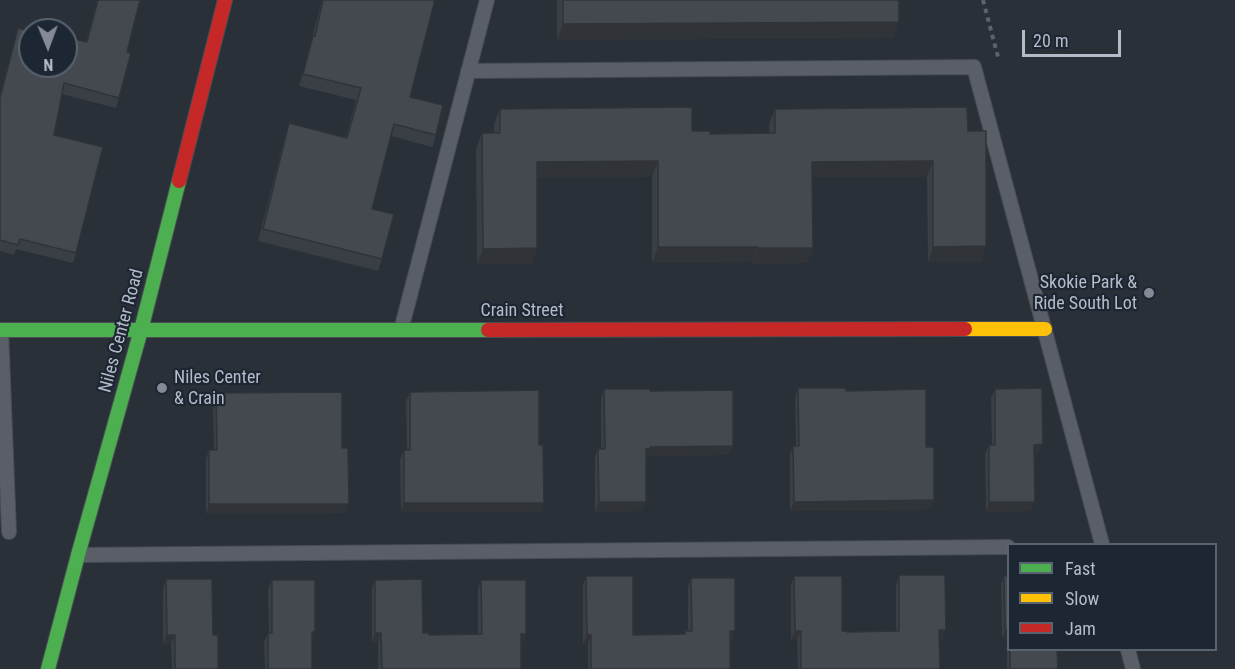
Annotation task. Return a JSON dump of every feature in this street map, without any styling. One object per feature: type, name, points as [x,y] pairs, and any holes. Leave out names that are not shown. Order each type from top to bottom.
[{"type":"street","name":"Niles Center Road","points":[[48,669],[141,330],[225,0]]},
{"type":"street","name":"Crain Street","points":[[1,330],[1045,329]]},
{"type":"lane","points":[[401,330],[487,0]]},
{"type":"lane","points":[[468,71],[974,67],[1102,543]]},
{"type":"lane","points":[[1,330],[9,532]]},
{"type":"lane","points":[[78,555],[1007,547]]},
{"type":"lane","points":[[1128,651],[1133,669]]},
{"type":"building","points":[[98,0],[140,0],[127,52],[131,53],[119,98],[64,83],[54,135],[103,147],[76,253],[20,239],[18,245],[0,240],[0,98],[18,28],[18,78],[78,78],[78,40],[87,42]]},
{"type":"building","points":[[323,0],[435,0],[410,97],[443,105],[436,135],[394,124],[372,209],[394,214],[382,259],[263,229],[289,123],[347,138],[361,88],[303,74]]},
{"type":"building","points":[[563,0],[899,0],[899,22],[563,24]]},
{"type":"building","points":[[692,107],[692,131],[710,131],[710,134],[775,133],[775,109],[967,107],[968,131],[986,131],[986,246],[933,247],[933,161],[812,162],[813,248],[658,247],[658,161],[537,162],[537,248],[483,249],[482,133],[500,133],[500,109]]},
{"type":"building","points":[[798,388],[846,388],[846,391],[926,389],[926,447],[934,447],[934,500],[794,502],[793,446],[799,446]]},
{"type":"building","points":[[1042,388],[1043,444],[1034,445],[1035,502],[989,502],[989,445],[995,445],[995,389]]},
{"type":"building","points":[[604,389],[733,390],[733,446],[650,447],[651,449],[646,449],[646,502],[599,502],[598,449],[605,449]]},
{"type":"building","points":[[539,390],[539,445],[543,445],[544,503],[404,503],[404,450],[410,450],[410,392]]},
{"type":"building","points":[[342,392],[342,448],[348,448],[349,504],[209,504],[209,450],[217,450],[216,393]]},
{"type":"building","points":[[899,575],[945,575],[946,630],[939,630],[940,669],[801,669],[801,631],[795,631],[794,576],[842,576],[842,631],[847,632],[899,631]]},
{"type":"building","points":[[586,576],[633,576],[633,635],[685,634],[685,631],[692,631],[691,578],[735,578],[735,631],[730,631],[730,669],[591,669],[591,635],[587,635]]},
{"type":"building","points":[[1004,576],[1007,576],[1007,630],[1005,630]]},
{"type":"building","points":[[166,579],[212,579],[213,635],[218,635],[218,669],[175,669],[175,635],[167,635]]},
{"type":"building","points":[[422,579],[423,633],[429,633],[429,635],[482,634],[481,580],[526,580],[526,634],[521,634],[521,669],[382,669],[381,633],[375,633],[375,580]]},
{"type":"building","points":[[272,580],[315,580],[312,669],[268,669],[268,633],[272,633]]},
{"type":"building","points":[[1010,651],[1057,651],[1058,669],[1010,669]]},
{"type":"traffic: fast","points":[[48,669],[141,330],[179,181]]},
{"type":"traffic: fast","points":[[0,330],[488,330]]},
{"type":"traffic: slow","points":[[965,329],[1045,329]]},
{"type":"traffic: jam","points":[[179,181],[225,0]]},
{"type":"traffic: jam","points":[[488,330],[965,329]]},
{"type":"place","name":"Skokie Park & Ride South Lot","points":[[1149,293]]},
{"type":"place","name":"Niles Center & Crain","points":[[162,388]]}]
